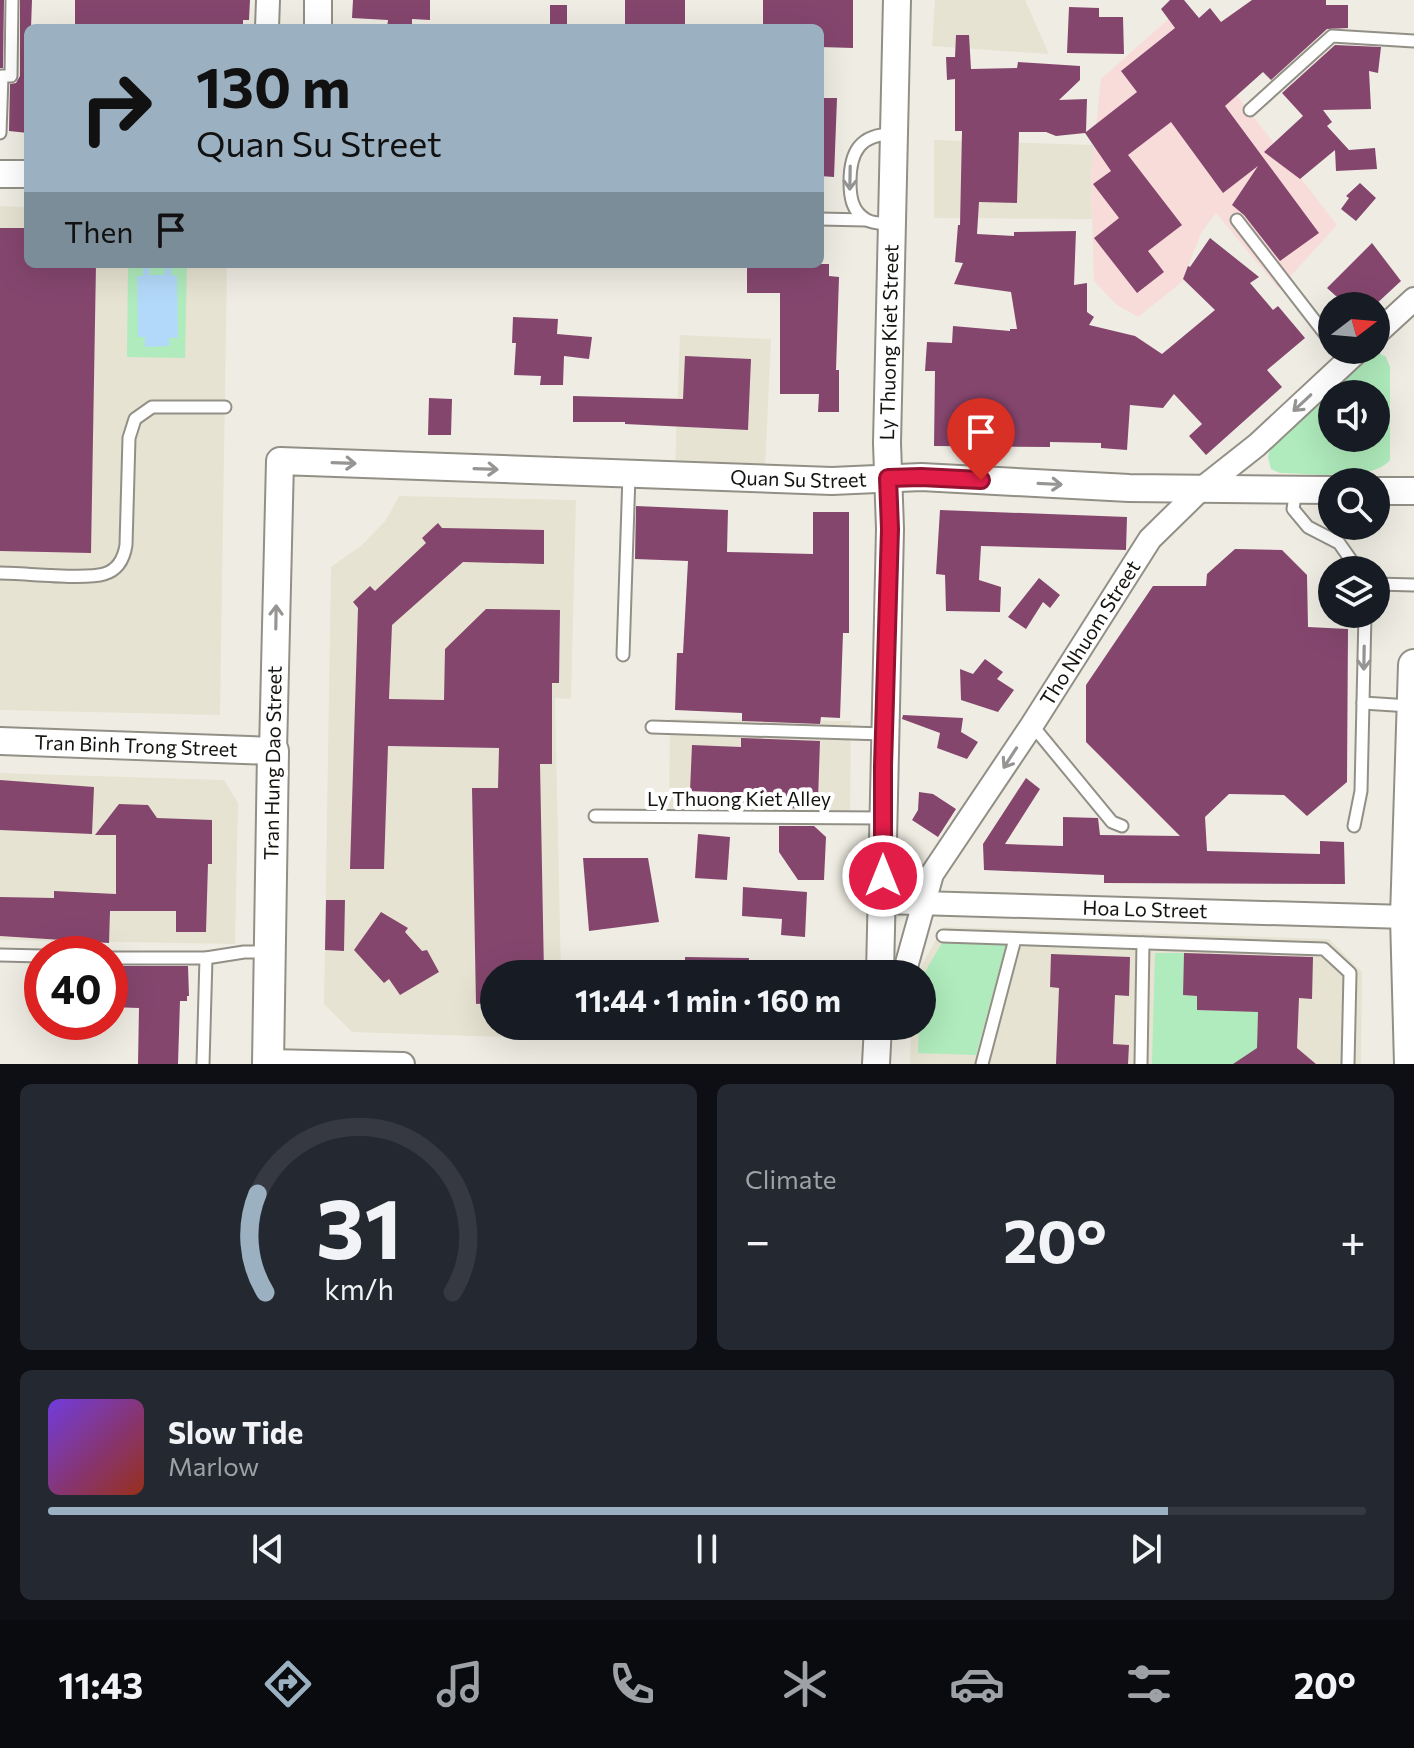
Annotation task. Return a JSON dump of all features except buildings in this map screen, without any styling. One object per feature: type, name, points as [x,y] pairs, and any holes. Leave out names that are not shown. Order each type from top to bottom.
[{"type":"main road","points":[[1410,1064],[1406,917],[1414,665]]},
{"type":"main road","name":"Tran Hung Dao Street","points":[[268,1062],[273,751]]},
{"type":"street","points":[[267,24],[268,0]]},
{"type":"street","points":[[318,0],[318,24]]},
{"type":"street","name":"Ly Thuong Kiet Street","points":[[881,960],[890,529],[879,222],[894,134],[897,0]]},
{"type":"street","points":[[0,174],[24,174]]},
{"type":"street","points":[[1390,321],[1414,299]]},
{"type":"street","name":"Tho Nhuom Street","points":[[908,960],[932,874],[1032,725],[1150,539],[1200,490],[1257,445],[1338,364]]},
{"type":"street","name":"Quan Su Street","points":[[280,461],[832,481],[921,477],[1200,490],[1318,490]]},
{"type":"street","name":"Tran Hung Dao Street","points":[[273,751],[280,461]]},
{"type":"street","points":[[1390,491],[1414,491]]},
{"type":"street","name":"Tran Binh Trong Street","points":[[0,741],[273,751]]},
{"type":"street","name":"Hoa Lo Street","points":[[883,902],[1406,917]]},
{"type":"street","points":[[878,1040],[878,1064]]},
{"type":"street","points":[[878,1064],[886,1040]]},
{"type":"street","points":[[268,1062],[403,1064]]},
{"type":"lane","points":[[0,133],[1,76],[11,76],[12,0]]},
{"type":"lane","points":[[1250,110],[1332,36],[1414,41]]},
{"type":"lane","points":[[879,222],[851,201],[851,160],[859,147],[870,138],[894,134]]},
{"type":"lane","points":[[824,219],[879,222]]},
{"type":"lane","points":[[1237,220],[1318,325]]},
{"type":"lane","points":[[0,573],[95,575],[113,570],[125,555],[129,438],[135,419],[152,407],[163,405],[225,407]]},
{"type":"lane","points":[[623,655],[629,475]]},
{"type":"lane","points":[[1296,490],[1293,509],[1308,527],[1339,543],[1348,556]]},
{"type":"lane","points":[[1390,584],[1414,585]]},
{"type":"lane","points":[[1354,826],[1361,791],[1365,628]]},
{"type":"lane","points":[[1363,703],[1412,706]]},
{"type":"lane","points":[[1032,725],[1112,822],[1122,826]]},
{"type":"lane","points":[[652,727],[884,734]]},
{"type":"lane","name":"Ly Thuong Kiet Alley","points":[[595,816],[882,818]]},
{"type":"lane","points":[[943,936],[1324,949],[1350,973],[1348,1064]]},
{"type":"lane","points":[[982,1064],[1015,939]]},
{"type":"lane","points":[[1141,1064],[1143,943]]},
{"type":"lane","points":[[128,958],[206,958],[244,952],[270,952]]},
{"type":"lane","points":[[0,955],[24,956]]},
{"type":"lane","points":[[203,1064],[206,958]]},
{"type":"shaded area","points":[[935,0],[1025,0],[1049,54],[932,46]]},
{"type":"shaded area","points":[[1174,14],[1337,225],[1279,289],[1216,213],[1201,233],[1182,282],[1138,317],[1117,305],[1094,281],[1091,174],[1101,79]]},
{"type":"shaded area","points":[[934,140],[1094,145],[1092,219],[934,218]]},
{"type":"shaded area","points":[[0,206],[24,207],[24,268],[227,268],[220,715],[0,710]]},
{"type":"shaded area","points":[[680,335],[771,339],[765,470],[675,466]]},
{"type":"shaded area","points":[[399,496],[576,500],[571,699],[555,698],[561,960],[480,960],[480,1036],[352,1032],[324,1004],[331,567],[362,545],[386,520]]},
{"type":"shaded area","points":[[670,719],[851,721],[850,813],[669,811]]},
{"type":"shaded area","points":[[0,773],[224,780],[238,803],[235,944],[128,942],[128,936],[24,936],[24,940],[0,940]]},
{"type":"shaded area","points":[[943,927],[1329,939],[1362,972],[1361,1064],[910,1064],[911,1040],[936,1040],[936,960],[925,960]]},
{"type":"green space","points":[[128,268],[187,268],[185,358],[127,357]]},
{"type":"green space","points":[[1356,364],[1389,364],[1390,367],[1390,380],[1339,380]]},
{"type":"green space","points":[[1318,400],[1318,452],[1390,452],[1390,460],[1379,468],[1318,468],[1318,475],[1280,473],[1271,469],[1268,457],[1271,445]]},
{"type":"green space","points":[[943,941],[1007,941],[976,1055],[918,1053],[918,1040],[936,1040],[936,960],[932,960]]},
{"type":"green space","points":[[1155,953],[1184,953],[1183,995],[1197,996],[1197,1010],[1258,1012],[1257,1048],[1243,1064],[1152,1064]]},
{"type":"water","points":[[143,268],[149,268],[150,275],[164,275],[165,268],[171,268],[171,275],[177,276],[178,338],[169,338],[169,346],[145,347],[145,337],[138,337],[137,276],[143,276]]},
{"type":"route","points":[[883,876],[890,529],[888,478],[981,480]]}]
